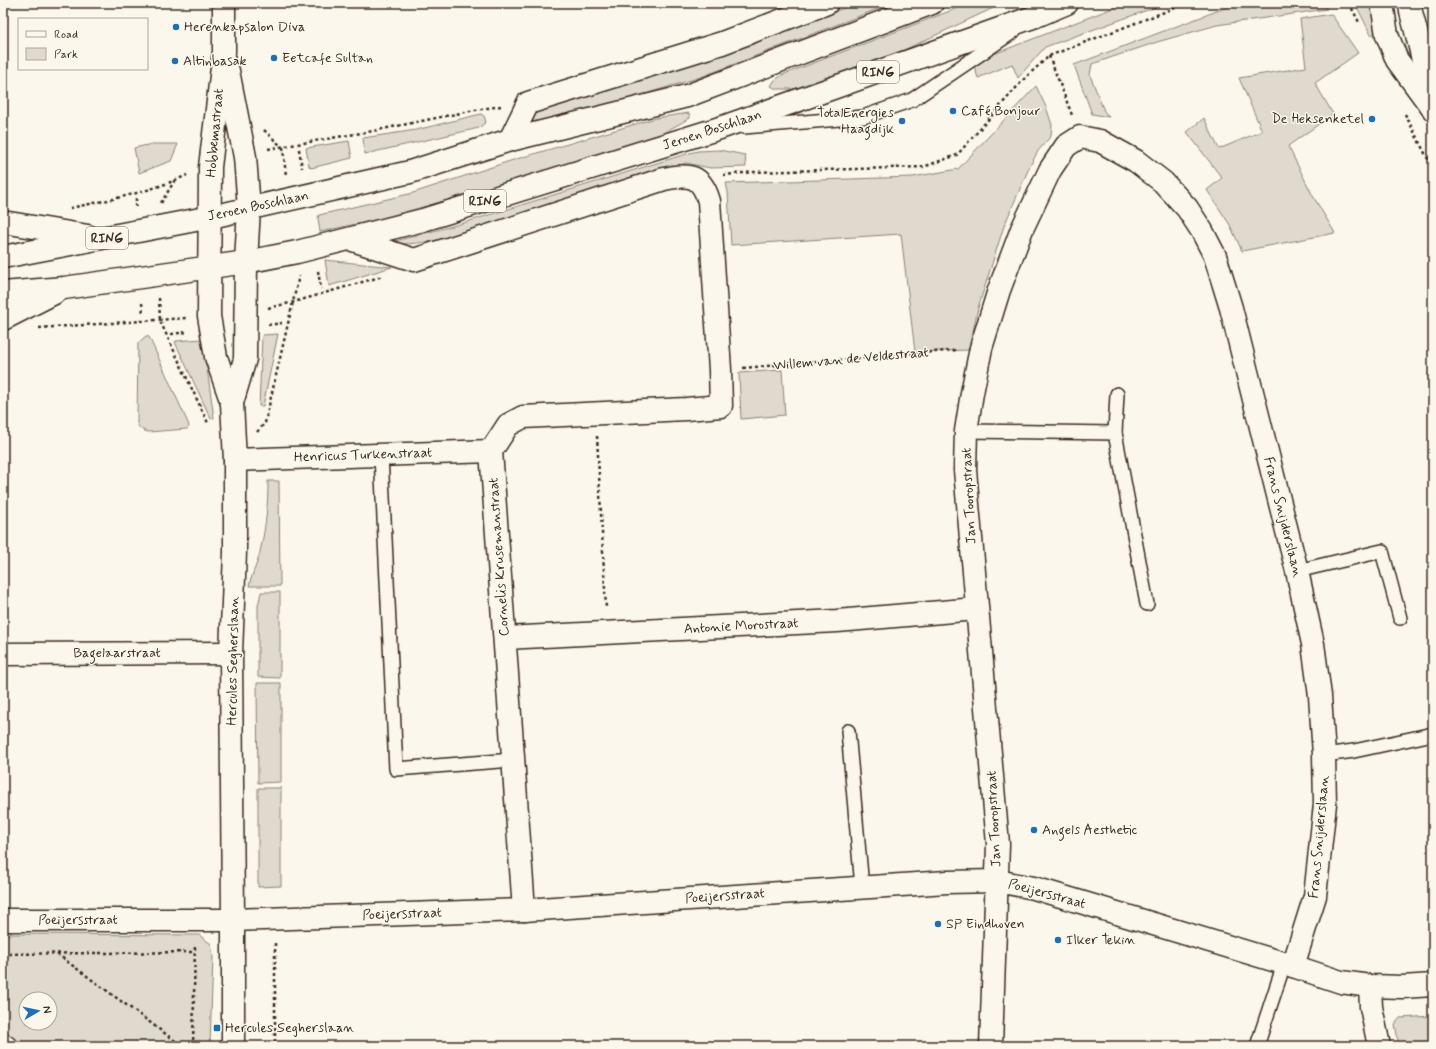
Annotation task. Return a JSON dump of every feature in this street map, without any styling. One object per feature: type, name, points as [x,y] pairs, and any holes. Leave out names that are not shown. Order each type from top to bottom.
[{"type":"street","name":"Hobbemastraat","points":[[210,268],[210,167],[224,50],[224,3]]},
{"type":"street","points":[[510,140],[528,103],[722,43],[827,3]]},
{"type":"street","name":"Jeroen Boschlaan","points":[[3,257],[210,217],[410,172],[510,140],[687,96],[932,3]]},
{"type":"street","name":"Jeroen Boschlaan","points":[[3,293],[64,288],[246,262],[297,252],[423,220],[720,128],[1036,16],[1067,3]]},
{"type":"street","points":[[1382,3],[1387,35],[1395,55],[1433,109]]},
{"type":"street","points":[[1410,3],[1433,109]]},
{"type":"street","name":"Hobbemastraat","points":[[224,50],[245,157],[249,208],[246,262]]},
{"type":"street","name":"Jan Tooropstraat","points":[[991,1046],[998,844],[965,470],[966,431],[981,348],[999,290],[1022,229],[1050,170],[1066,146],[1080,137]]},
{"type":"street","name":"Frans Snijderslaan","points":[[1080,137],[1100,141],[1136,161],[1163,182],[1187,208],[1202,231],[1215,256],[1231,308],[1297,571],[1313,644],[1320,696],[1324,755],[1325,804],[1316,896],[1289,965]]},
{"type":"street","points":[[350,239],[414,260],[664,179],[682,175],[695,178],[705,189],[709,201],[721,406],[523,417],[508,425],[491,451]]},
{"type":"street","points":[[3,222],[101,239]]},
{"type":"street","name":"Hercules Segherslaan","points":[[232,403],[245,359],[246,262]]},
{"type":"street","name":"Hercules Segherslaan","points":[[210,268],[209,316],[216,357],[232,403],[235,460],[236,552],[231,653],[233,1046]]},
{"type":"street","points":[[3,319],[64,288]]},
{"type":"street","name":"Henricus Turkenstraat","points":[[235,460],[491,451]]},
{"type":"street","name":"Cornelis Krusemanstraat","points":[[491,451],[524,910]]},
{"type":"street","name":"Antonie Morostraat","points":[[504,638],[837,622],[976,608]]},
{"type":"street","name":"Bagelaarstraat","points":[[3,654],[231,653]]},
{"type":"street","name":"Poeijersstraat","points":[[3,920],[233,920],[524,910],[862,887],[947,882],[997,881],[1034,888],[1341,982],[1370,986],[1402,987],[1433,985]]},
{"type":"street","points":[[1370,986],[1371,1007],[1379,1046]]},
{"type":"lane","points":[[720,128],[863,117],[912,100],[1036,16]]},
{"type":"lane","points":[[1117,394],[1115,433],[1146,604]]},
{"type":"lane","points":[[966,431],[1115,433]]},
{"type":"lane","points":[[380,455],[396,769],[513,760]]},
{"type":"lane","points":[[1297,571],[1382,551],[1400,618]]},
{"type":"lane","points":[[848,732],[862,887]]},
{"type":"lane","points":[[1324,755],[1354,751],[1433,734]]},
{"type":"lane","points":[[1257,1046],[1289,965]]},
{"type":"lane","points":[[3,1039],[12,1046]]},
{"type":"path","points":[[695,178],[754,172],[923,167],[957,155],[1024,79],[1049,56],[1188,3]]},
{"type":"path","points":[[1049,56],[1080,137]]},
{"type":"path","points":[[264,150],[373,131],[475,110]]},
{"type":"path","points":[[263,129],[283,147],[284,163]]},
{"type":"path","points":[[299,149],[302,168]]},
{"type":"path","points":[[1428,159],[1433,169]]},
{"type":"path","points":[[64,209],[98,202],[174,180],[189,173]]},
{"type":"path","points":[[160,204],[174,180]]},
{"type":"path","points":[[265,309],[294,302],[394,272],[414,260]]},
{"type":"path","points":[[317,267],[321,289]]},
{"type":"path","points":[[265,423],[300,271]]},
{"type":"path","points":[[142,303],[143,314]]},
{"type":"path","points":[[159,303],[160,320],[208,423]]},
{"type":"path","points":[[32,329],[191,317]]},
{"type":"path","points":[[263,326],[282,323]]},
{"type":"path","points":[[171,334],[193,332]]},
{"type":"path","name":"Willem van de Veldestraat","points":[[720,370],[981,348]]},
{"type":"path","points":[[596,413],[607,633]]},
{"type":"path","points":[[275,918],[275,1046]]},
{"type":"path","points":[[193,1046],[195,920]]},
{"type":"path","points":[[3,954],[195,952]]},
{"type":"path","points":[[56,953],[182,1046]]},
{"type":"green space","points":[[858,3],[893,3],[701,77],[602,107],[529,126],[532,112],[700,61]]},
{"type":"green space","points":[[971,3],[1004,3],[887,58],[800,89],[776,89],[771,86],[774,81],[782,75]]},
{"type":"green space","points":[[1126,3],[1167,3],[1045,47],[1018,78],[1012,64],[978,78],[974,66],[981,59]]},
{"type":"green space","points":[[1238,3],[1323,3],[1327,9],[1217,25],[1157,42],[1092,64],[1090,75],[1104,111],[1109,117],[1092,114],[1074,65]]},
{"type":"green space","points":[[1355,3],[1373,3],[1377,32],[1371,35]]},
{"type":"green space","points":[[1331,14],[1358,53],[1315,83],[1333,114],[1288,146],[1313,196],[1335,233],[1242,251],[1230,225],[1207,190],[1222,178],[1187,132],[1204,118],[1219,149],[1262,131],[1239,78],[1306,67],[1300,19]]},
{"type":"green space","points":[[1036,86],[1046,107],[1052,125],[1051,136],[1038,151],[1029,168],[1004,226],[978,308],[969,350],[915,352],[901,234],[731,245],[728,192],[726,183],[913,177],[958,169]]},
{"type":"green space","points":[[689,113],[690,118],[661,134],[479,192],[378,219],[320,232],[319,215],[413,193],[510,161],[656,118]]},
{"type":"green space","points":[[481,114],[484,116],[486,122],[479,128],[365,154],[363,138],[416,130]]},
{"type":"green space","points":[[349,141],[352,158],[311,168],[309,166],[306,148]]},
{"type":"green space","points":[[152,144],[178,144],[171,161],[139,173],[134,148]]},
{"type":"green space","points":[[719,150],[745,155],[746,167],[710,168],[686,163],[448,238],[410,244],[397,244],[395,241],[460,224],[686,154],[698,151]]},
{"type":"green space","points":[[325,260],[392,267],[329,286]]},
{"type":"green space","points":[[278,334],[263,406],[259,406],[262,337],[263,335]]},
{"type":"green space","points":[[146,336],[150,339],[188,423],[189,427],[187,429],[148,432],[141,429],[137,423],[138,343]]},
{"type":"green space","points":[[202,339],[214,418],[211,419],[175,342]]},
{"type":"green space","points":[[782,370],[785,415],[741,419],[739,373]]},
{"type":"green space","points":[[268,481],[279,481],[280,586],[249,586],[259,557],[263,539],[268,498]]},
{"type":"green space","points":[[261,592],[280,592],[280,678],[258,677],[258,606]]},
{"type":"green space","points":[[257,683],[281,683],[281,782],[258,783]]},
{"type":"green space","points":[[258,788],[281,788],[281,886],[258,887]]},
{"type":"green space","points":[[3,934],[199,935],[211,944],[213,956],[210,1046],[3,1046]]},
{"type":"green space","points":[[1433,1016],[1433,1046],[1399,1046],[1395,1024],[1400,1018]]},
{"type":"place","name":"Herenkapsalon Diva","points":[[176,27]]},
{"type":"place","name":"Eetcafe Sultan","points":[[274,58]]},
{"type":"place","name":"Altinbasak","points":[[175,61]]},
{"type":"place","name":"Café Bonjour","points":[[953,111]]},
{"type":"place","name":"De Heksenketel","points":[[1372,119]]},
{"type":"place","name":"TotalEnergies Haagdijk","points":[[902,121]]},
{"type":"place","name":"Angels Aesthetic","points":[[1034,830]]},
{"type":"place","name":"SP Eindhoven","points":[[938,924]]},
{"type":"place","name":"Ilker Tekin","points":[[1058,940]]},
{"type":"place","name":"Hercules Segherslaan","points":[[217,1028]]}]
